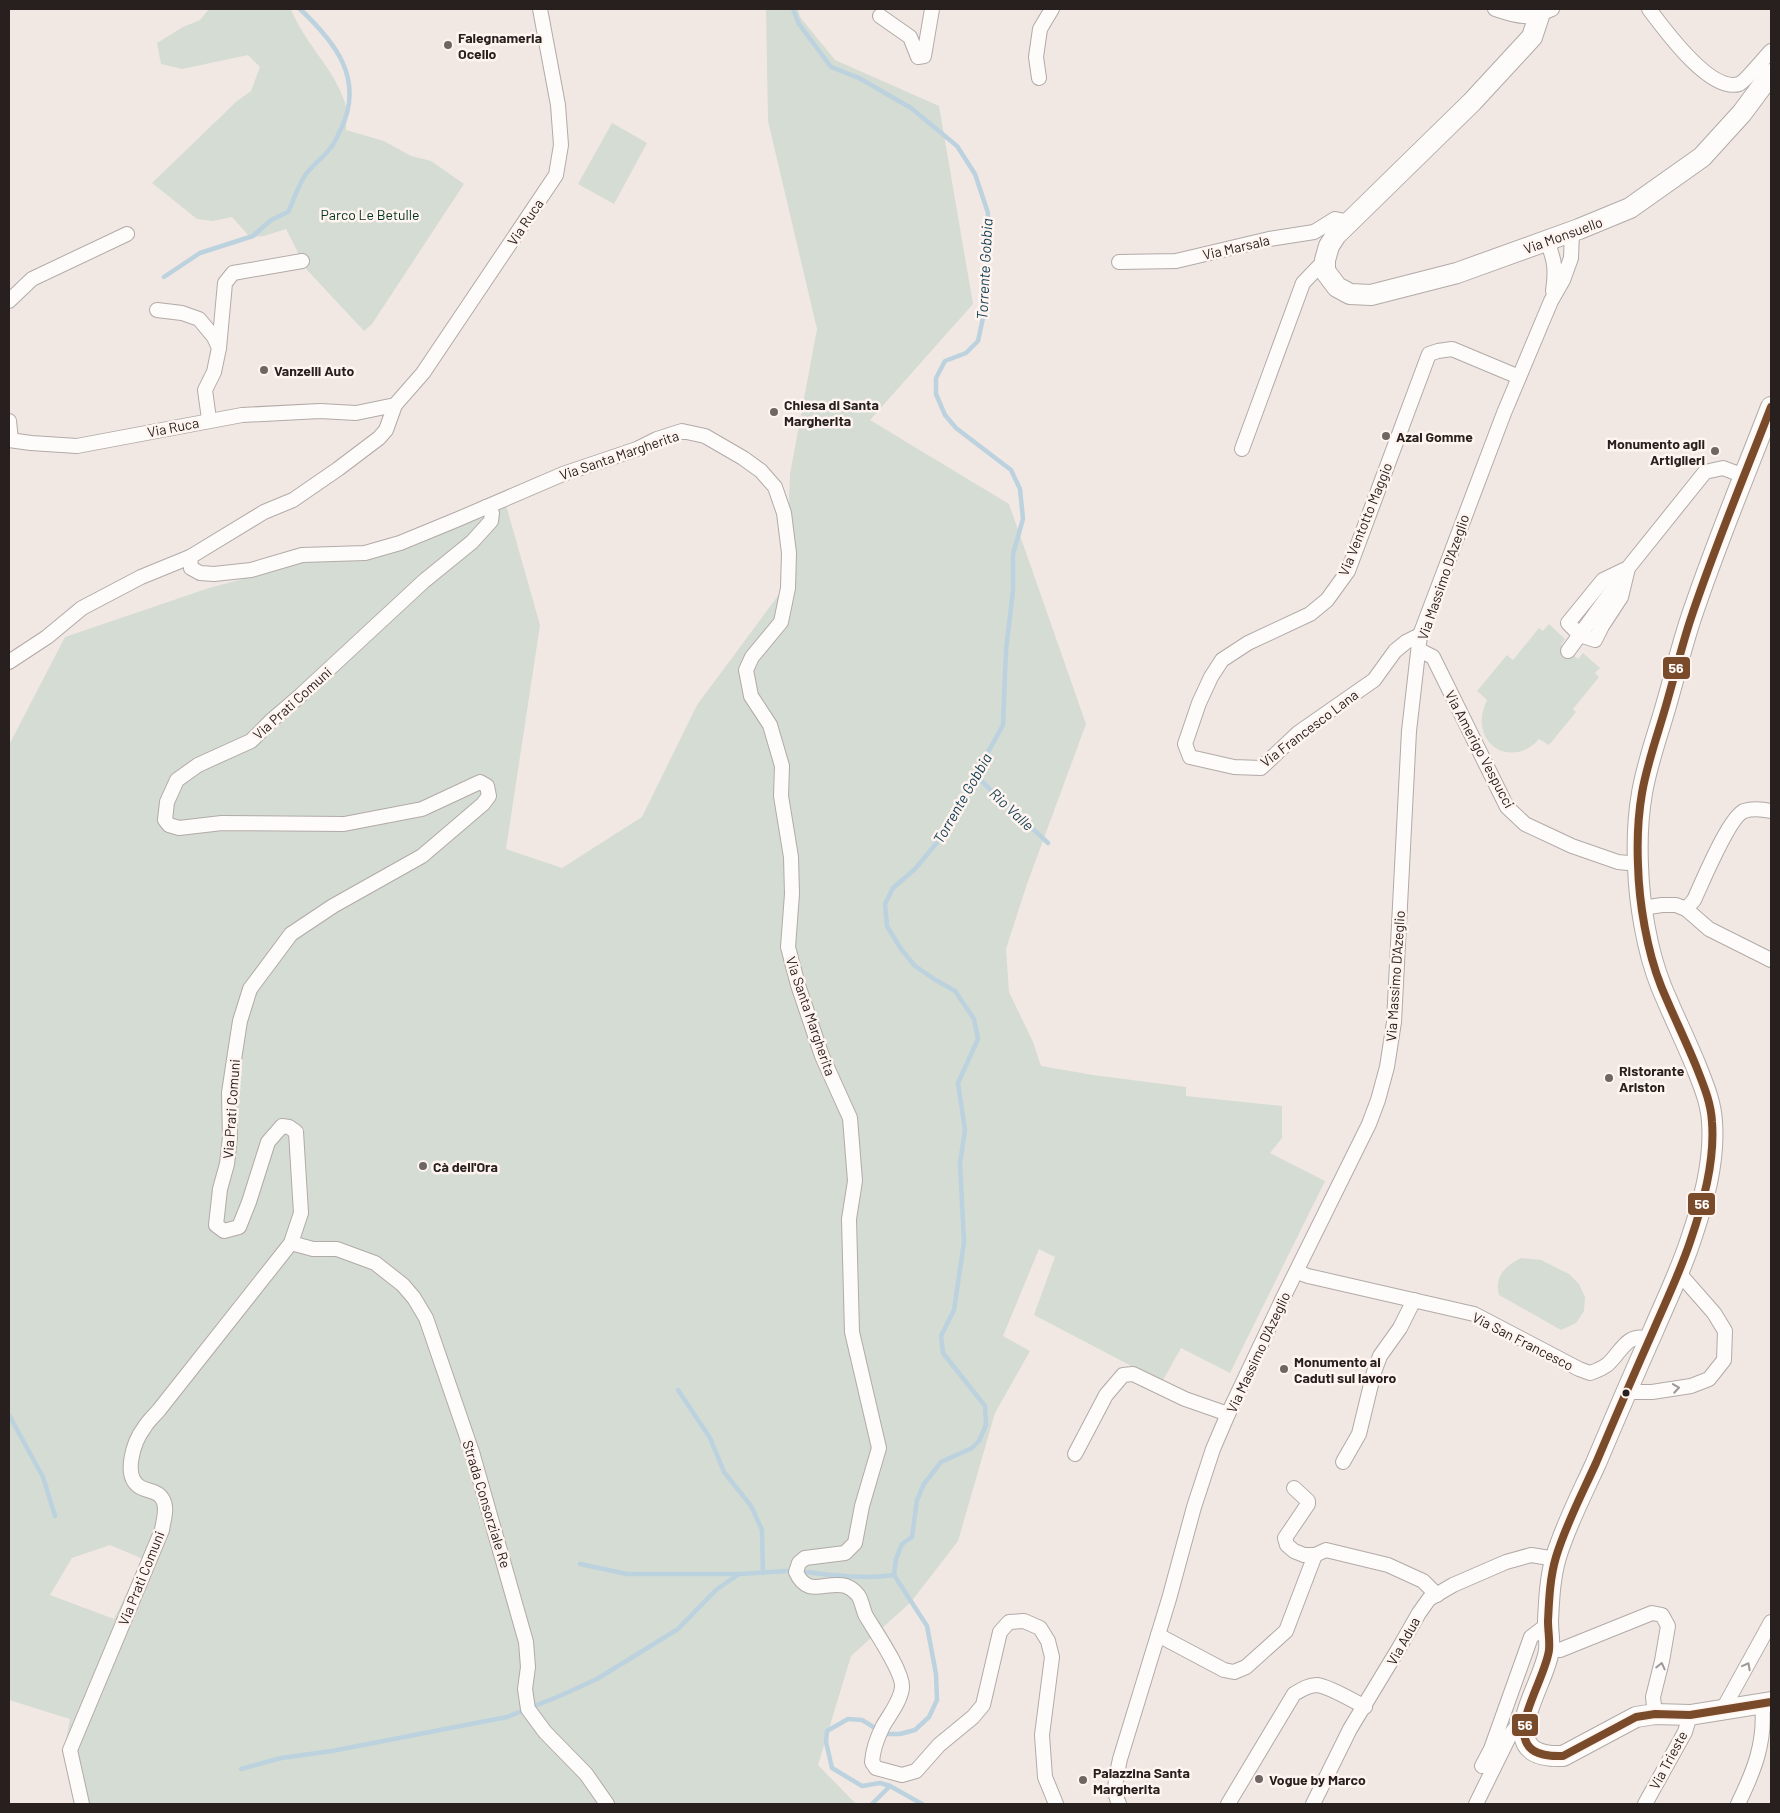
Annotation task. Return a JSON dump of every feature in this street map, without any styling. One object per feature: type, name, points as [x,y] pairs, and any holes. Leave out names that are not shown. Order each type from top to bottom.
[{"type":"main road","points":[[1325,260],[1329,246],[1336,235],[1472,102],[1532,37],[1543,11]]},
{"type":"main road","name":"Via Monsuello","points":[[1325,260],[1325,271],[1337,286],[1350,294],[1371,295],[1457,273],[1572,232],[1630,208],[1702,157],[1742,113],[1771,74]]},
{"type":"main road","points":[[1767,1703],[1690,1715],[1656,1714],[1636,1717],[1563,1756],[1551,1757],[1540,1754],[1531,1747],[1525,1736],[1524,1724],[1526,1713],[1541,1679],[1549,1650],[1550,1589],[1556,1559],[1576,1508],[1628,1392],[1678,1272],[1690,1241],[1707,1184],[1713,1144],[1712,1118],[1707,1092],[1659,982],[1648,940],[1642,908],[1638,864],[1639,828],[1645,781],[1690,621],[1771,407]]},
{"type":"street","name":"Via Ruca","points":[[190,557],[264,512],[293,500],[379,438],[386,430],[395,406],[423,373],[556,175],[561,145],[558,106],[540,9]]},
{"type":"street","points":[[880,16],[910,37],[918,57],[924,56],[932,9]]},
{"type":"street","points":[[1039,78],[1036,57],[1040,29],[1052,9]]},
{"type":"street","points":[[1495,9],[1516,16],[1543,11]]},
{"type":"street","points":[[1649,9],[1669,37],[1693,63],[1730,85],[1741,83],[1771,51]]},
{"type":"street","name":"Via Marsala","points":[[1119,262],[1176,261],[1269,239],[1314,232],[1335,220],[1350,222]]},
{"type":"street","name":"Via Massimo D'Azeglio","points":[[1115,1802],[1115,1781],[1120,1760],[1169,1599],[1194,1507],[1214,1449],[1228,1414],[1369,1124],[1378,1100],[1386,1067],[1395,1013],[1408,731],[1420,635],[1444,568],[1519,377],[1551,300],[1563,280],[1571,258],[1572,232]]},
{"type":"street","points":[[9,301],[32,280],[127,234]]},
{"type":"street","name":"Via Massimo D'Azeglio","points":[[1547,241],[1556,272],[1551,300]]},
{"type":"street","points":[[1242,449],[1303,283],[1325,260]]},
{"type":"street","points":[[209,419],[205,390],[214,372],[219,348],[225,283],[233,273],[302,261]]},
{"type":"street","points":[[157,310],[182,313],[199,319],[214,337],[219,348]]},
{"type":"street","name":"Via Ventotto Maggio","points":[[1185,744],[1199,703],[1211,677],[1222,660],[1248,643],[1310,614],[1328,600],[1348,571],[1429,354],[1452,349],[1519,377]]},
{"type":"street","name":"Via Ruca","points":[[9,421],[10,440],[77,446],[242,414],[320,411],[356,413],[395,406]]},
{"type":"street","name":"Via Santa Margherita","points":[[190,557],[191,568],[200,573],[214,574],[251,570],[302,555],[365,553],[400,543],[563,474],[637,449],[657,439],[682,431],[705,436],[743,458],[761,471],[775,487],[784,513],[789,552],[788,588],[782,622],[752,656],[746,670],[751,696],[770,725],[782,766],[781,796],[791,857],[792,894],[788,947],[822,1056],[850,1118],[855,1180],[849,1219],[852,1332],[879,1448],[862,1506],[855,1544],[844,1553],[805,1558],[799,1562],[796,1572],[799,1580],[807,1586],[841,1585],[852,1588],[859,1597],[865,1614],[899,1672],[902,1687],[898,1702],[875,1742],[872,1762],[876,1768],[902,1774],[916,1771],[939,1745],[973,1717],[983,1705],[1000,1632],[1010,1622],[1024,1621],[1040,1628],[1048,1641],[1052,1657],[1042,1735],[1045,1777],[1056,1804]]},
{"type":"street","points":[[1628,568],[1621,597],[1595,640],[1580,635],[1568,623],[1603,580],[1628,568],[1706,472],[1723,468],[1744,476]]},
{"type":"street","name":"Via Prati Comuni","points":[[82,1804],[70,1750],[162,1530],[166,1509],[160,1496],[152,1490],[141,1488],[132,1479],[133,1450],[144,1428],[291,1243],[301,1213],[296,1132],[290,1127],[282,1126],[268,1142],[239,1227],[224,1231],[216,1225],[220,1189],[228,1164],[230,1137],[229,1093],[234,1053],[240,1021],[250,989],[291,934],[333,906],[422,856],[483,804],[489,796],[487,786],[480,782],[422,808],[344,824],[222,823],[179,828],[169,825],[165,820],[168,802],[177,780],[198,765],[251,741],[424,581],[472,542],[491,521],[492,513],[486,507]]},
{"type":"street","points":[[9,662],[47,637],[82,608],[141,577],[190,557]]},
{"type":"street","name":"Via Francesco Lana","points":[[1185,744],[1190,757],[1234,767],[1261,768],[1298,733],[1374,680],[1395,650],[1420,635]]},
{"type":"street","points":[[1568,651],[1580,635]]},
{"type":"street","name":"Via Amerigo Vespucci","points":[[1419,650],[1433,657],[1507,808],[1525,824],[1572,846],[1618,862],[1638,864]]},
{"type":"street","points":[[1686,909],[1694,900],[1730,826],[1742,812],[1758,809],[1771,811]]},
{"type":"street","points":[[1642,908],[1662,904],[1676,905],[1686,909],[1709,929],[1771,960]]},
{"type":"street","name":"Strada Consorziale Re","points":[[291,1243],[313,1249],[337,1249],[375,1263],[403,1285],[414,1298],[426,1318],[472,1452],[522,1626],[526,1642],[528,1667],[525,1689],[528,1709],[545,1732],[586,1774],[607,1804]]},
{"type":"street","name":"Via San Francesco","points":[[1297,1272],[1474,1314],[1590,1373],[1606,1366],[1631,1338],[1641,1336],[1649,1339]]},
{"type":"street","points":[[1628,1392],[1652,1392],[1691,1386],[1708,1379],[1724,1360],[1725,1331],[1714,1313],[1678,1272]]},
{"type":"street","points":[[1343,1462],[1359,1434],[1374,1372],[1380,1356],[1400,1328],[1414,1300]]},
{"type":"street","points":[[1075,1454],[1106,1395],[1123,1375],[1133,1374],[1185,1399],[1228,1414]]},
{"type":"street","points":[[1294,1488],[1308,1501],[1308,1504],[1285,1538],[1287,1545],[1294,1551],[1304,1555],[1315,1555],[1326,1550],[1388,1565],[1424,1581],[1437,1595]]},
{"type":"street","points":[[1158,1636],[1224,1670],[1234,1672],[1246,1667],[1286,1630],[1315,1555]]},
{"type":"street","name":"Via Adua","points":[[1313,1804],[1350,1729],[1365,1707],[1418,1613],[1429,1599],[1453,1585],[1506,1562],[1531,1555],[1556,1559]]},
{"type":"street","points":[[1549,1650],[1560,1650],[1652,1613],[1662,1615],[1668,1626],[1653,1697],[1656,1714]]},
{"type":"street","points":[[1723,1709],[1771,1622]]},
{"type":"street","points":[[1482,1766],[1491,1749],[1531,1637],[1548,1624]]},
{"type":"street","points":[[1228,1804],[1294,1694],[1307,1687],[1318,1685],[1365,1707]]},
{"type":"street","points":[[1738,1804],[1755,1767],[1767,1703]]},
{"type":"street","points":[[1476,1804],[1510,1735],[1526,1713]]},
{"type":"street","name":"Via Trieste","points":[[1645,1804],[1685,1732],[1690,1715]]},
{"type":"green space","name":"Parco Le Betulle","points":[[209,9],[291,9],[303,33],[327,67],[340,90],[346,106],[346,130],[384,141],[411,156],[431,161],[464,184],[372,324],[364,331],[307,270],[286,229],[264,236],[250,237],[232,217],[213,221],[197,219],[152,183],[237,101],[251,91],[260,67],[248,55],[182,69],[161,64],[157,43],[183,27],[200,20]]},
{"type":"green space","points":[[766,9],[798,9],[800,17],[835,60],[939,106],[973,304],[870,420],[1009,504],[1086,724],[1027,884],[1006,949],[1009,992],[1033,1042],[1041,1066],[1186,1087],[1186,1096],[1282,1106],[1282,1138],[1270,1153],[1325,1181],[1230,1373],[1181,1348],[1162,1382],[1034,1315],[1055,1257],[1039,1249],[1003,1336],[1030,1351],[995,1413],[958,1541],[911,1602],[851,1656],[818,1765],[856,1804],[76,1804],[64,1751],[70,1719],[9,1700],[9,745],[65,637],[209,588],[401,537],[504,498],[540,625],[506,849],[562,868],[642,817],[697,705],[786,585],[790,474],[817,329],[768,121]],"holes":[[[110,1545],[143,1559],[114,1619],[50,1595],[72,1558]]]},
{"type":"green space","points":[[612,123],[647,143],[614,204],[578,184]]},
{"type":"green space","points":[[1549,624],[1565,639],[1561,645],[1578,659],[1583,653],[1600,668],[1595,673],[1599,677],[1573,709],[1576,712],[1549,745],[1539,739],[1528,748],[1517,752],[1506,752],[1495,748],[1487,740],[1483,729],[1482,716],[1487,700],[1477,691],[1507,655],[1513,660],[1539,628],[1543,631]]},
{"type":"green space","points":[[1521,1258],[1541,1260],[1569,1274],[1579,1284],[1585,1297],[1584,1311],[1576,1323],[1561,1330],[1499,1295],[1498,1283],[1502,1273]]},
{"type":"waterway","points":[[164,277],[200,253],[253,236],[271,220],[288,212],[306,174],[336,140],[348,111],[350,94],[348,78],[335,48],[300,9]]},
{"type":"waterway","name":"Torrente Gobbia","points":[[793,9],[799,24],[831,67],[859,78],[911,108],[957,146],[975,174],[988,213],[986,304],[978,341],[966,353],[945,361],[936,378],[936,394],[945,415],[956,428],[1011,470],[1020,489],[1023,519],[1013,554],[1013,590],[1006,650],[1003,725],[940,839],[915,869],[893,888],[885,904],[887,926],[901,949],[915,966],[955,991],[974,1019],[978,1039],[958,1083],[965,1130],[960,1163],[964,1242],[954,1310],[941,1336],[943,1353],[985,1406],[986,1425],[979,1441],[972,1448],[941,1462],[924,1484],[917,1500],[912,1537],[902,1544],[896,1559],[894,1575],[927,1626],[936,1674],[937,1700],[929,1717],[915,1730],[900,1734],[885,1734],[862,1720],[848,1719],[827,1731],[826,1742],[832,1768],[862,1786],[880,1783],[890,1786],[922,1804]]},
{"type":"waterway","name":"Rio Valle","points":[[976,776],[1048,843]]},
{"type":"waterway","points":[[678,1390],[710,1438],[724,1472],[751,1506],[762,1530],[763,1573]]},
{"type":"waterway","points":[[9,1415],[43,1477],[55,1516]]},
{"type":"waterway","points":[[580,1564],[627,1574],[739,1574],[787,1571]]},
{"type":"waterway","points":[[807,1572],[872,1577],[894,1575]]},
{"type":"waterway","points":[[241,1769],[281,1758],[332,1751],[507,1717],[597,1679],[678,1629],[716,1590],[739,1574]]},
{"type":"waterway","points":[[872,1804],[890,1786]]},
{"type":"transit line","name":"56","points":[[1771,407],[1700,591],[1688,628],[1647,770],[1639,820],[1639,880],[1648,942],[1661,986],[1696,1066],[1710,1107],[1712,1122],[1710,1168],[1695,1228],[1686,1253],[1560,1545],[1550,1589],[1549,1650],[1526,1717],[1524,1733],[1528,1746],[1540,1754],[1563,1756],[1636,1717],[1655,1714],[1690,1715],[1771,1702]]},
{"type":"place","name":"Falegnameria Ocello","points":[[448,45]]},
{"type":"place","name":"Vanzelli Auto","points":[[264,370]]},
{"type":"place","name":"Chiesa di Santa Margherita","points":[[774,412]]},
{"type":"place","name":"Azal Gomme","points":[[1386,436]]},
{"type":"place","name":"Monumento agli Artiglieri","points":[[1715,451]]},
{"type":"place","name":"Ristorante Ariston","points":[[1609,1078]]},
{"type":"place","name":"Cà dell'Ora","points":[[423,1166]]},
{"type":"place","name":"Monumento ai Caduti sul lavoro","points":[[1284,1369]]},
{"type":"place","name":"Vogue by Marco","points":[[1259,1779]]},
{"type":"place","name":"Palazzina Santa Margherita","points":[[1083,1780]]}]
